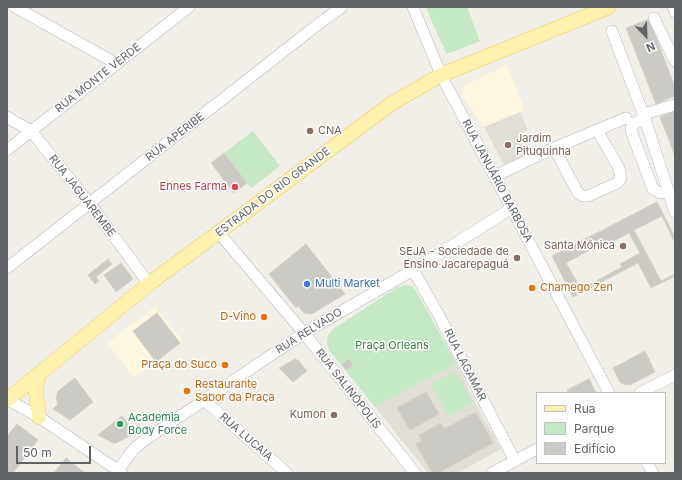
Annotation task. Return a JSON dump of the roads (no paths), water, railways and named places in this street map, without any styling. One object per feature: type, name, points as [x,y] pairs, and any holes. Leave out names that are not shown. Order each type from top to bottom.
[{"type":"main road","name":"ESTRADA DO RIO GRANDE","points":[[7,400],[149,284],[391,104],[441,75],[609,7]]},
{"type":"main road","points":[[38,375],[36,392],[39,417]]},
{"type":"street","points":[[15,7],[117,64]]},
{"type":"street","name":"RUA MONTE VERDE","points":[[7,150],[189,7]]},
{"type":"street","name":"RUA APERIBE","points":[[7,268],[342,7]]},
{"type":"street","name":"RUA JANUÁRIO BARBOSA","points":[[414,7],[441,75],[608,392]]},
{"type":"street","points":[[673,7],[675,12]]},
{"type":"street","points":[[654,18],[675,61]]},
{"type":"street","points":[[612,31],[644,116],[675,212]]},
{"type":"street","points":[[669,192],[660,193],[653,188],[631,130],[632,124],[644,116],[675,104]]},
{"type":"street","name":"RUA JAGUAREMBE","points":[[7,117],[31,131],[90,204],[149,284]]},
{"type":"street","points":[[495,176],[554,148],[626,118]]},
{"type":"street","points":[[554,148],[580,195],[588,196],[617,183],[621,178],[619,168],[598,130]]},
{"type":"street","name":"RUA RELVADO","points":[[120,471],[133,450],[142,442],[304,333],[414,270],[512,208]]},
{"type":"street","name":"RUA SALINÓPOLIS","points":[[219,232],[304,333],[415,473]]},
{"type":"street","name":"RUA LAGAMAR","points":[[414,270],[515,461]]},
{"type":"street","points":[[642,392],[675,375]]},
{"type":"street","points":[[7,400],[39,417],[120,471]]},
{"type":"street","name":"RUA LUCAIA","points":[[205,401],[287,473]]},
{"type":"street","points":[[492,473],[536,450]]},
{"type":"street","points":[[648,464],[653,473]]},
{"type":"place","name":"CNA","points":[[310,131]]},
{"type":"place","name":"Jardim Pituquinha","points":[[508,145]]},
{"type":"place","name":"Ennes Farma","points":[[235,187]]},
{"type":"place","name":"Santa Mônica","points":[[623,246]]},
{"type":"place","name":"SEJA - Sociedade de Ensino Jacarepaguá","points":[[517,258]]},
{"type":"place","name":"Multi Market","points":[[307,284]]},
{"type":"place","name":"Chamego Zen","points":[[532,288]]},
{"type":"place","name":"D-Vino","points":[[264,317]]},
{"type":"place","name":"Praça do Suco","points":[[225,365]]},
{"type":"place","name":"Restaurante Sabor da Praça","points":[[187,391]]},
{"type":"place","name":"Kumon","points":[[334,415]]},
{"type":"place","name":"Academia Body Force","points":[[120,424]]},
{"type":"park label","name":"Praça Orleans","points":[[392,346]]}]
